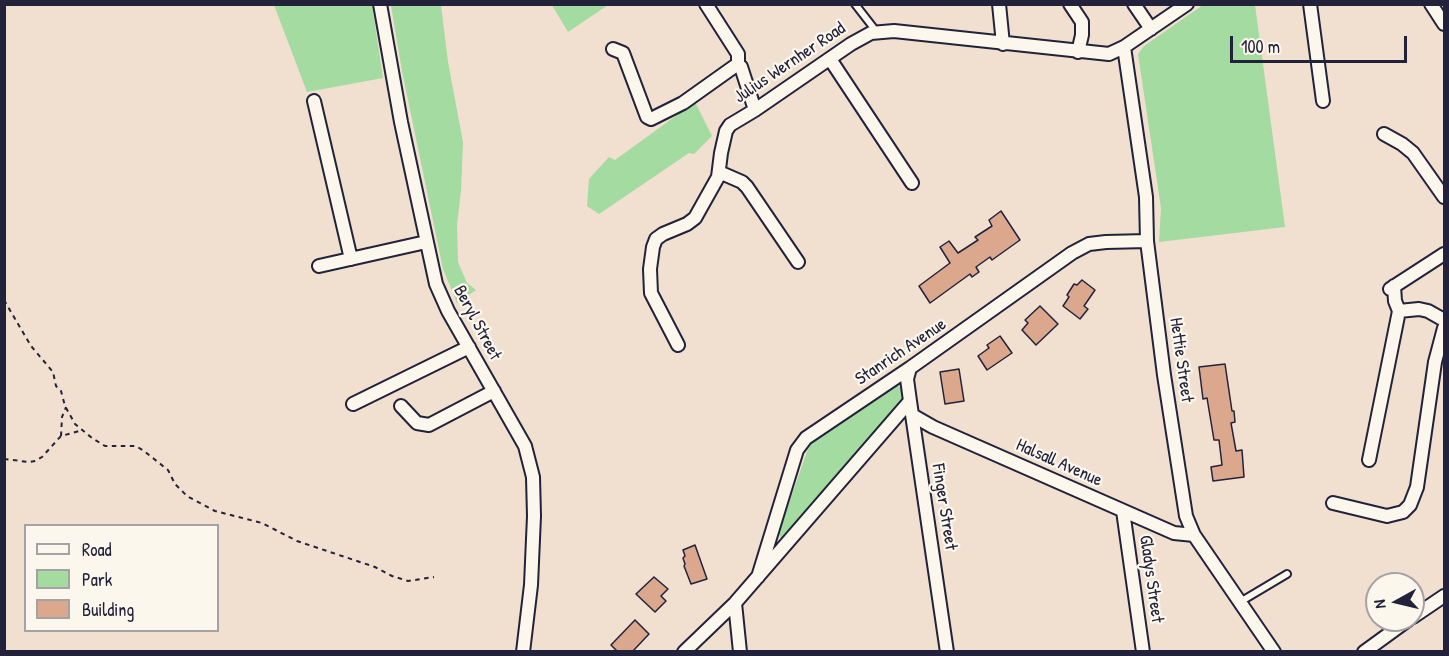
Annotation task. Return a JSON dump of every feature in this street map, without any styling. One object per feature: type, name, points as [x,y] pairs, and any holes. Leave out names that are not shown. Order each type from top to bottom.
[{"type":"street","name":"Beryl Street","points":[[380,4],[426,242],[440,294],[525,446],[533,477],[531,585],[523,651]]},
{"type":"street","points":[[706,4],[738,54],[738,66],[742,70],[755,110]]},
{"type":"street","points":[[999,4],[1003,44]]},
{"type":"street","points":[[1070,4],[1082,22],[1078,52]]},
{"type":"street","points":[[1134,4],[1151,29]]},
{"type":"street","name":"Julius Wernher Road","points":[[678,345],[650,288],[653,247],[656,240],[663,234],[695,218],[715,184],[728,127],[864,36],[877,32],[894,31],[1109,54],[1124,47],[1187,4]]},
{"type":"street","points":[[1310,4],[1323,101]]},
{"type":"street","points":[[1431,4],[1444,24]]},
{"type":"street","name":"Hettie Street","points":[[1124,47],[1146,197],[1147,241],[1183,502],[1194,535],[1274,651]]},
{"type":"street","points":[[613,49],[623,53],[647,117],[651,119],[676,107],[738,66]]},
{"type":"street","points":[[830,59],[912,183]]},
{"type":"street","points":[[314,101],[351,259]]},
{"type":"street","points":[[1384,134],[1413,153],[1444,197]]},
{"type":"street","points":[[719,172],[742,182],[747,187],[798,262]]},
{"type":"street","name":"Stanrich Avenue","points":[[758,577],[799,445],[806,438],[1089,244],[1147,241]]},
{"type":"street","points":[[320,266],[426,242]]},
{"type":"street","points":[[1369,460],[1399,311],[1392,287],[1444,254]]},
{"type":"street","points":[[1399,311],[1428,311],[1444,320]]},
{"type":"street","points":[[1334,503],[1387,516],[1404,512],[1410,505],[1416,487],[1435,362],[1444,328]]},
{"type":"street","points":[[353,404],[469,347]]},
{"type":"street","name":"Finger Street","points":[[910,368],[908,379],[910,401],[946,651]]},
{"type":"street","points":[[401,406],[417,423],[429,425],[494,391]]},
{"type":"street","name":"Stanrich Avenue","points":[[684,651],[735,603],[910,401]]},
{"type":"street","name":"Halsall Avenue","points":[[912,415],[1174,533],[1194,535]]},
{"type":"street","name":"Gladys Street","points":[[1123,511],[1143,651]]},
{"type":"street","points":[[1425,609],[1444,596]]},
{"type":"street","points":[[735,603],[740,651]]},
{"type":"street","points":[[1364,651],[1391,632]]},
{"type":"lane","points":[[855,4],[877,32]]},
{"type":"lane","points":[[1240,602],[1287,574]]},
{"type":"path","points":[[4,300],[31,346],[53,372],[56,386],[61,391],[75,424],[105,446],[135,446],[144,451],[168,470],[175,484],[187,496],[215,511],[262,523],[297,541],[375,567],[408,581],[434,577]]},
{"type":"path","points":[[61,436],[62,417],[66,407]]},
{"type":"path","points":[[4,459],[35,461],[42,458],[61,436],[83,430]]},
{"type":"green space","points":[[274,5],[372,5],[383,78],[307,92]]},
{"type":"green space","points":[[391,5],[441,5],[448,62],[463,142],[457,225],[458,262],[467,283],[476,290],[457,303],[443,269],[402,71]]},
{"type":"green space","points":[[552,5],[608,5],[568,32]]},
{"type":"green space","points":[[1203,5],[1255,5],[1285,227],[1159,242],[1161,208],[1138,54],[1144,46]]},
{"type":"green space","points":[[695,102],[712,136],[694,154],[689,153],[599,214],[587,206],[589,179],[609,157],[615,160]]},
{"type":"green space","points":[[897,385],[903,390],[903,398],[897,408],[783,540],[778,534],[808,449],[813,442]]},
{"type":"building","points":[[1001,211],[1020,240],[992,260],[990,257],[976,267],[979,272],[972,277],[970,274],[930,303],[919,286],[950,263],[940,247],[949,241],[958,253],[978,240],[975,237],[992,226],[989,220]]},
{"type":"building","points":[[1082,280],[1095,290],[1084,306],[1088,309],[1080,319],[1063,306],[1074,284],[1077,285]]},
{"type":"building","points":[[1040,306],[1058,324],[1036,345],[1022,330],[1028,323],[1025,320]]},
{"type":"building","points":[[1000,336],[1012,353],[987,370],[978,356],[989,348],[987,345]]},
{"type":"building","points":[[1225,364],[1232,411],[1234,411],[1235,422],[1231,423],[1236,451],[1242,450],[1244,477],[1213,481],[1211,467],[1222,465],[1219,440],[1214,440],[1207,398],[1203,399],[1199,367]]},
{"type":"building","points":[[959,369],[964,401],[945,404],[940,372]]},
{"type":"building","points":[[695,545],[707,579],[691,584],[684,566],[683,550]]},
{"type":"building","points":[[654,577],[668,589],[661,596],[666,601],[655,612],[636,594]]},
{"type":"building","points":[[635,620],[649,634],[633,651],[617,651],[611,645]]}]
